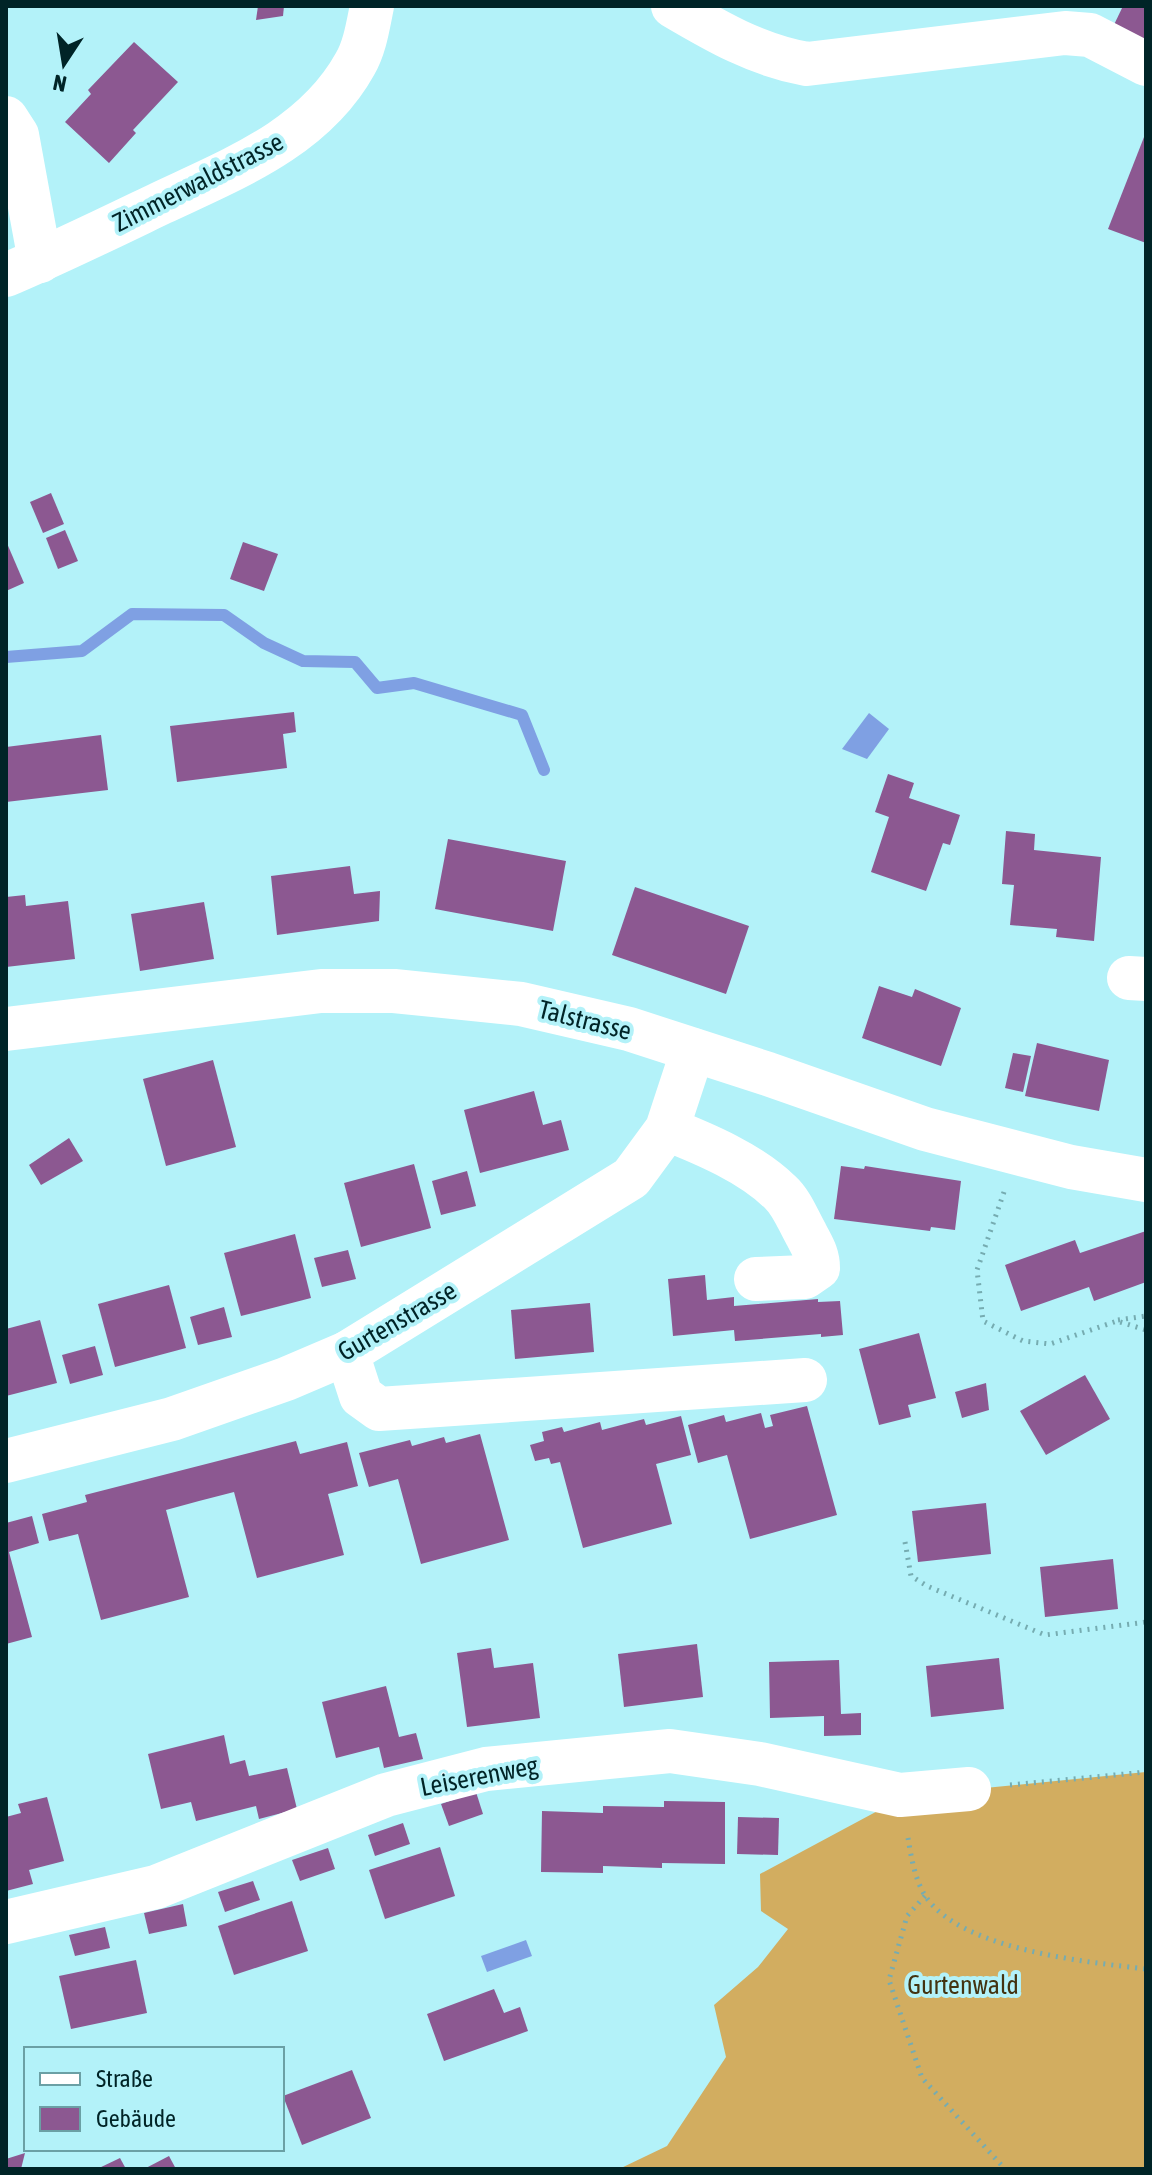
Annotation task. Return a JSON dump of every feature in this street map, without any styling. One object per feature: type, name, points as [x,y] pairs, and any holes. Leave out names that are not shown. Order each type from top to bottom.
[{"type":"street","name":"Zimmerwaldstrasse","points":[[23,268],[258,157],[305,125],[334,95],[356,63],[372,6]]},
{"type":"street","points":[[673,6],[743,46],[777,59],[807,64],[1065,33],[1090,35],[1146,64]]},
{"type":"street","points":[[6,118],[17,135],[23,268]]},
{"type":"street","name":"Talstrasse","points":[[6,1029],[321,991],[394,991],[521,1004],[629,1029],[925,1129],[1071,1167],[1146,1180]]},
{"type":"street","name":"Gurtenstrasse","points":[[6,1461],[172,1419],[286,1379],[347,1353],[631,1178],[667,1129],[693,1050]]},
{"type":"street","points":[[667,1129],[698,1141],[759,1176],[782,1194],[796,1214],[818,1256],[818,1268],[805,1277],[756,1279]]},
{"type":"street","points":[[347,1353],[361,1396],[379,1409],[805,1380]]},
{"type":"street","name":"Leiserenweg","points":[[6,1922],[156,1887],[386,1795],[486,1769],[670,1751],[760,1764],[900,1795],[969,1789]]},
{"type":"path","points":[[1018,1153],[977,1270],[983,1321],[1023,1341],[1050,1344],[1117,1321],[1146,1316]]},
{"type":"path","points":[[1117,1321],[1146,1330]]},
{"type":"path","points":[[905,1542],[911,1576],[927,1586],[1045,1635],[1146,1622]]},
{"type":"path","points":[[969,1789],[1146,1772]]},
{"type":"path","points":[[900,1795],[912,1858],[925,1896],[941,1913],[975,1933],[1016,1947],[1072,1960],[1146,1969]]},
{"type":"path","points":[[925,1896],[907,1916],[889,1980],[922,2078],[1005,2169]]},
{"type":"green space","name":"Gurtenwald","points":[[1146,1772],[1146,2169],[619,2169],[667,2146],[726,2057],[714,2005],[758,1967],[788,1929],[761,1911],[760,1874],[898,1800]]},
{"type":"water","points":[[869,713],[889,729],[867,759],[842,749]]},
{"type":"water","points":[[526,1940],[532,1956],[487,1972],[481,1956]]},
{"type":"building","points":[[258,6],[284,6],[283,16],[256,20]]},
{"type":"building","points":[[1123,6],[1146,6],[1146,47],[1111,31]]},
{"type":"building","points":[[134,42],[178,82],[133,130],[136,133],[109,163],[65,122],[91,94],[88,90]]},
{"type":"building","points":[[1146,132],[1146,243],[1108,229]]},
{"type":"building","points":[[51,493],[64,524],[43,533],[30,502]]},
{"type":"building","points":[[65,530],[78,561],[58,569],[46,538]]},
{"type":"building","points":[[6,541],[24,583],[6,591]]},
{"type":"building","points":[[243,542],[278,554],[264,591],[230,579]]},
{"type":"building","points":[[294,712],[296,732],[283,734],[287,768],[177,782],[170,726]]},
{"type":"building","points":[[101,735],[108,790],[6,802],[6,747]]},
{"type":"building","points":[[888,774],[914,783],[909,798],[960,815],[950,845],[943,843],[926,891],[871,872],[889,817],[875,812]]},
{"type":"building","points":[[1006,831],[1035,834],[1034,850],[1101,857],[1094,941],[1056,937],[1057,929],[1010,925],[1014,885],[1002,884]]},
{"type":"building","points":[[448,839],[566,861],[553,931],[435,909]]},
{"type":"building","points":[[350,866],[354,894],[380,891],[379,921],[277,935],[271,876]]},
{"type":"building","points":[[635,887],[749,926],[726,994],[612,955]]},
{"type":"building","points":[[25,895],[26,906],[68,901],[75,959],[6,967],[6,897]]},
{"type":"building","points":[[204,902],[214,959],[140,971],[131,914]]},
{"type":"building","points":[[879,986],[912,997],[915,989],[961,1008],[941,1066],[862,1038]]},
{"type":"building","points":[[1037,1043],[1109,1060],[1099,1111],[1025,1096]]},
{"type":"building","points":[[1013,1053],[1031,1056],[1023,1092],[1005,1088]]},
{"type":"building","points":[[213,1060],[236,1147],[166,1166],[143,1079]]},
{"type":"building","points":[[534,1091],[543,1125],[561,1120],[569,1150],[480,1173],[464,1110]]},
{"type":"building","points":[[69,1138],[83,1161],[41,1185],[29,1165]]},
{"type":"building","points":[[414,1164],[431,1228],[361,1247],[344,1183]]},
{"type":"building","points":[[841,1166],[864,1169],[865,1166],[961,1181],[955,1230],[931,1227],[930,1231],[834,1219]]},
{"type":"building","points":[[467,1171],[476,1206],[441,1215],[432,1181]]},
{"type":"building","points":[[1146,1231],[1146,1282],[1094,1301],[1089,1287],[1021,1311],[1005,1265],[1075,1240],[1080,1253]]},
{"type":"building","points":[[295,1234],[311,1298],[241,1316],[224,1253]]},
{"type":"building","points":[[348,1250],[356,1279],[322,1287],[314,1258]]},
{"type":"building","points":[[705,1275],[707,1300],[734,1297],[734,1306],[818,1299],[818,1302],[840,1301],[843,1335],[735,1341],[734,1330],[673,1336],[668,1279]]},
{"type":"building","points":[[169,1285],[186,1348],[115,1367],[98,1304]]},
{"type":"building","points":[[590,1303],[594,1352],[515,1359],[511,1310]]},
{"type":"building","points":[[224,1307],[232,1337],[198,1345],[190,1317]]},
{"type":"building","points":[[40,1320],[57,1383],[6,1396],[6,1329]]},
{"type":"building","points":[[919,1333],[936,1398],[908,1405],[911,1417],[879,1425],[859,1349]]},
{"type":"building","points":[[95,1346],[103,1375],[70,1384],[62,1355]]},
{"type":"building","points":[[1085,1375],[1110,1419],[1046,1455],[1020,1411]]},
{"type":"building","points":[[986,1383],[989,1410],[962,1418],[955,1392]]},
{"type":"building","points":[[807,1406],[837,1515],[750,1539],[727,1455],[698,1463],[688,1425],[724,1415],[726,1422],[761,1413],[765,1428],[773,1426],[770,1415]]},
{"type":"building","points":[[681,1416],[691,1455],[656,1464],[672,1524],[583,1548],[560,1462],[551,1464],[549,1458],[535,1461],[530,1445],[544,1441],[542,1432],[562,1427],[564,1432],[600,1422],[602,1430],[644,1419],[646,1425]]},
{"type":"building","points":[[480,1434],[509,1540],[421,1564],[398,1479],[369,1487],[359,1453],[410,1440],[412,1446],[444,1437],[446,1443]]},
{"type":"building","points":[[296,1441],[300,1454],[347,1442],[358,1486],[328,1494],[344,1555],[257,1578],[234,1492],[199,1501],[166,1510],[189,1597],[101,1620],[78,1534],[49,1541],[42,1514],[87,1502],[85,1495]]},
{"type":"building","points":[[986,1503],[991,1554],[918,1562],[912,1511]]},
{"type":"building","points":[[32,1516],[39,1543],[9,1552],[32,1637],[6,1644],[6,1523]]},
{"type":"building","points":[[1113,1559],[1118,1609],[1045,1617],[1040,1567]]},
{"type":"building","points":[[697,1644],[703,1697],[624,1707],[618,1654]]},
{"type":"building","points":[[491,1648],[494,1668],[533,1663],[540,1718],[467,1727],[457,1653]]},
{"type":"building","points":[[999,1658],[1004,1709],[931,1717],[926,1666]]},
{"type":"building","points":[[839,1660],[841,1714],[861,1713],[861,1735],[824,1736],[824,1716],[770,1718],[769,1662]]},
{"type":"building","points":[[386,1686],[399,1737],[416,1733],[423,1759],[384,1768],[379,1747],[336,1758],[322,1702]]},
{"type":"building","points":[[224,1735],[230,1764],[245,1760],[249,1776],[287,1768],[297,1809],[259,1819],[256,1806],[196,1821],[191,1802],[161,1809],[148,1754]]},
{"type":"building","points":[[476,1792],[483,1814],[449,1826],[441,1804]]},
{"type":"building","points":[[47,1797],[64,1861],[29,1870],[33,1884],[6,1891],[6,1817],[21,1813],[18,1804]]},
{"type":"building","points":[[664,1801],[725,1802],[725,1864],[662,1863],[662,1868],[603,1866],[603,1873],[541,1872],[542,1811],[603,1813],[603,1806],[664,1807]]},
{"type":"building","points":[[738,1817],[779,1818],[778,1855],[737,1854]]},
{"type":"building","points":[[403,1823],[410,1844],[375,1856],[368,1835]]},
{"type":"building","points":[[440,1847],[455,1896],[385,1919],[369,1870]]},
{"type":"building","points":[[328,1848],[335,1869],[300,1881],[292,1860]]},
{"type":"building","points":[[253,1881],[260,1900],[225,1912],[218,1892]]},
{"type":"building","points":[[292,1901],[308,1951],[234,1975],[218,1926]]},
{"type":"building","points":[[183,1904],[187,1926],[149,1934],[144,1913]]},
{"type":"building","points":[[105,1927],[110,1948],[75,1956],[69,1935]]},
{"type":"building","points":[[136,1960],[147,2013],[71,2029],[59,1976]]},
{"type":"building","points":[[494,1989],[504,2013],[520,2007],[528,2031],[444,2061],[427,2014]]},
{"type":"building","points":[[352,2070],[371,2118],[302,2145],[284,2096]]},
{"type":"building","points":[[25,2153],[21,2169],[6,2169],[6,2159]]},
{"type":"building","points":[[169,2156],[176,2169],[144,2169]]},
{"type":"building","points":[[120,2158],[126,2169],[97,2169]]},
{"type":"waterway","points":[[6,657],[82,651],[132,614],[224,615],[264,643],[303,661],[355,662],[377,688],[414,683],[522,715],[544,770]]}]
